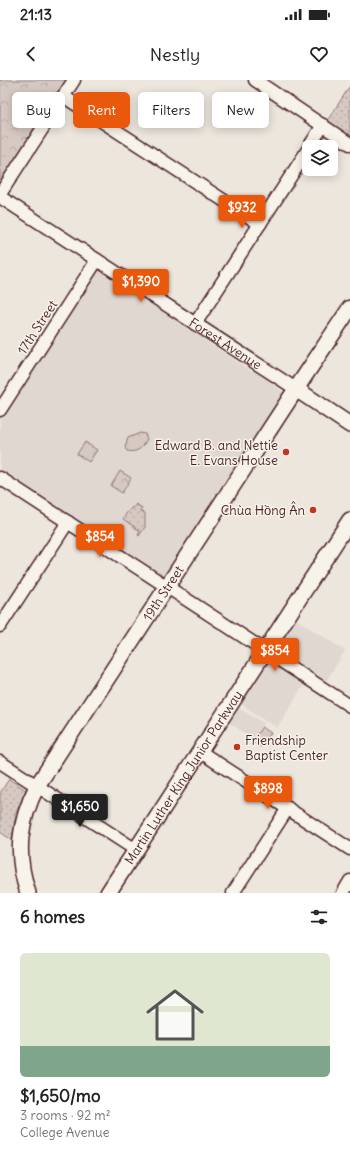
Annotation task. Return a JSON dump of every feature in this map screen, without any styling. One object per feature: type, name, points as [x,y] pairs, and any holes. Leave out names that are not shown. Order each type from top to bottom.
[{"type":"main road","name":"19th Street","points":[[25,886],[20,862],[21,826],[30,800],[37,786],[350,308]]},
{"type":"main road","name":"Forest Avenue","points":[[296,389],[350,424]]},
{"type":"main road","name":"Martin Luther King Junior Parkway","points":[[108,893],[350,520]]},
{"type":"main road","points":[[16,893],[25,886]]},
{"type":"street","points":[[65,94],[74,80]]},
{"type":"street","points":[[255,80],[350,144]]},
{"type":"street","points":[[65,97],[260,224]]},
{"type":"street","points":[[313,140],[323,125]]},
{"type":"street","points":[[0,196],[44,128]]},
{"type":"street","points":[[195,324],[302,158]]},
{"type":"street","name":"Forest Avenue","points":[[0,196],[296,389]]},
{"type":"street","name":"17th Street","points":[[0,410],[97,260]]},
{"type":"street","points":[[0,478],[350,706]]},
{"type":"street","points":[[0,626],[68,522]]},
{"type":"street","points":[[200,751],[350,849]]},
{"type":"street","points":[[0,762],[136,850]]},
{"type":"street","points":[[233,893],[288,808]]},
{"type":"street","points":[[342,893],[350,882]]},
{"type":"shaded area","points":[[98,270],[101,270],[200,334],[204,340],[251,371],[257,371],[285,394],[165,579],[151,571],[149,566],[53,504],[45,502],[0,474],[0,418]]},
{"type":"shaded area","points":[[294,618],[345,651],[326,681],[323,683],[277,652],[276,647]]},
{"type":"shaded area","points":[[266,661],[270,661],[304,684],[277,728],[240,703]]},
{"type":"shaded area","points":[[236,707],[264,723],[254,739],[227,721]]},
{"type":"green space","points":[[0,80],[70,80],[62,92],[12,92],[12,128],[39,128],[0,187]]},
{"type":"green space","points":[[350,86],[350,138],[327,121]]},
{"type":"green space","points":[[140,433],[145,434],[147,439],[143,445],[137,450],[127,451],[125,447],[128,438]]},
{"type":"green space","points":[[85,442],[97,450],[89,462],[77,454]]},
{"type":"green space","points":[[120,471],[131,478],[122,493],[111,486]]},
{"type":"green space","points":[[136,504],[142,508],[140,512],[145,513],[145,527],[139,536],[140,531],[123,519],[128,511]]},
{"type":"green space","points":[[262,727],[271,733],[261,747],[252,741]]},
{"type":"green space","points":[[9,779],[26,790],[16,813],[12,840],[0,832],[0,793]]},
{"type":"place","name":"Edward B. and Nettie E. Evans House","points":[[286,452]]},
{"type":"place","name":"Chùa Hồng Ân","points":[[313,510]]},
{"type":"place","name":"Friendship Baptist Center","points":[[237,747]]}]
